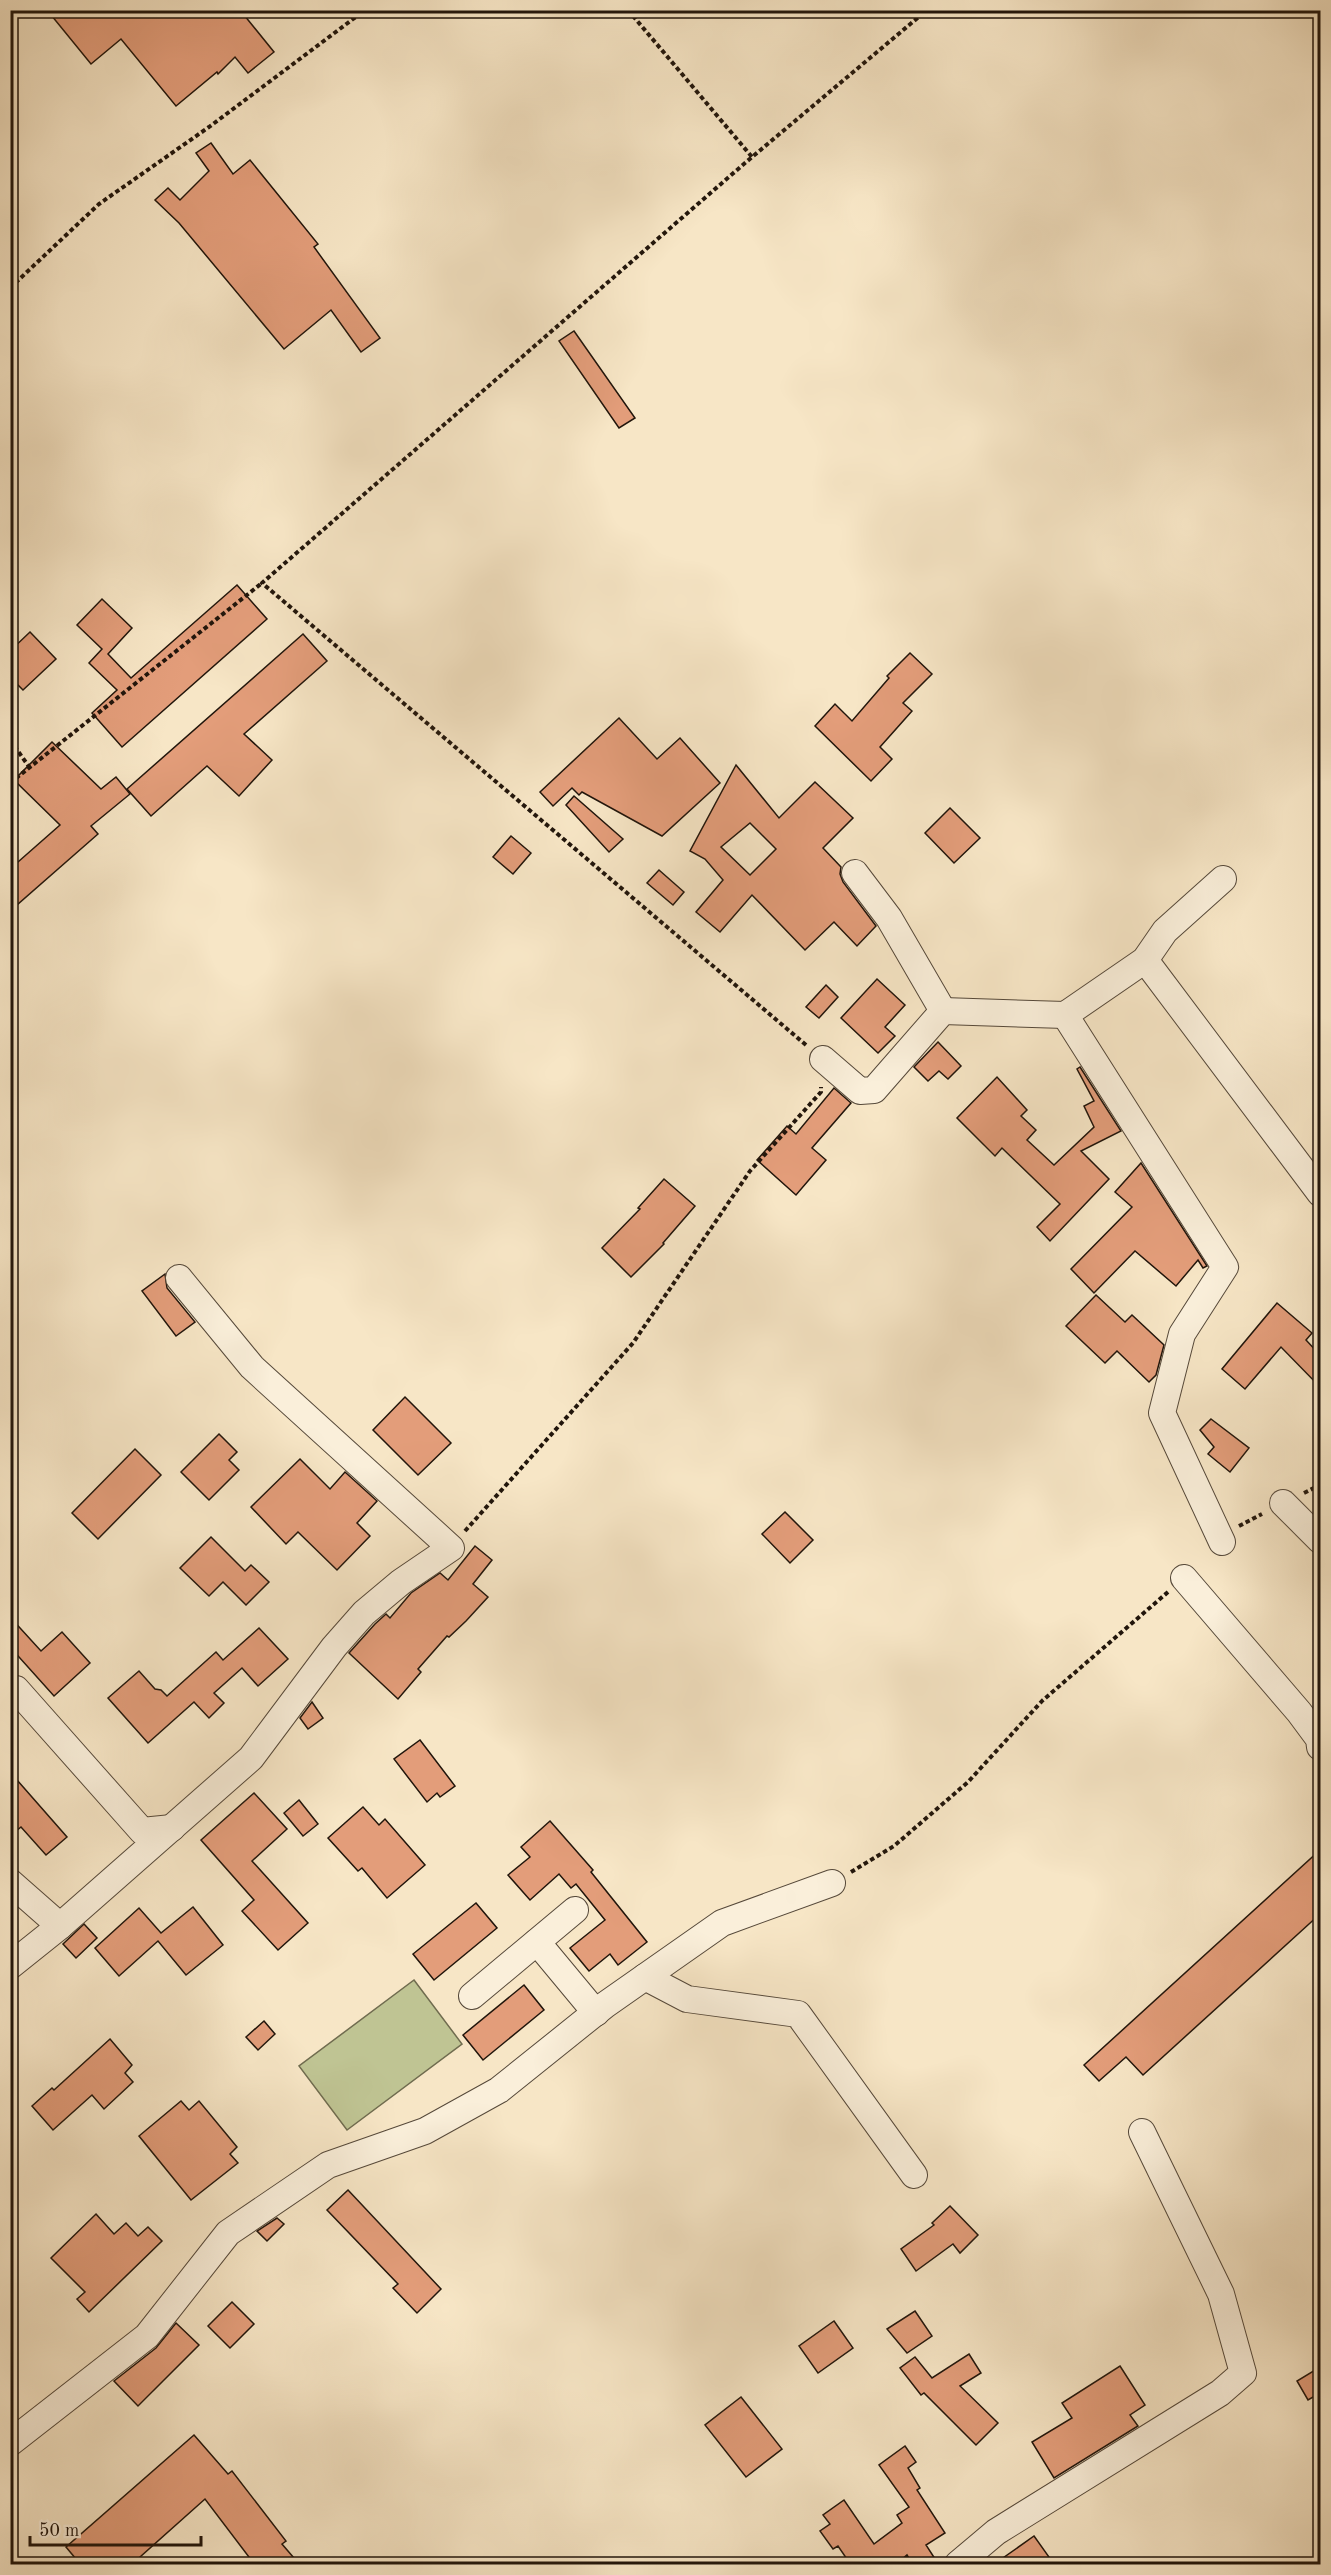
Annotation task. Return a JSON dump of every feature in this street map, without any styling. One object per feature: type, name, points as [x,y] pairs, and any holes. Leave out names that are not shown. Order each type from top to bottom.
[{"type":"street","points":[[855,873],[889,918],[943,1011]]},
{"type":"street","points":[[943,1011],[1065,1015],[1145,960],[1165,931],[1223,879]]},
{"type":"street","points":[[1145,960],[1320,1193]]},
{"type":"street","points":[[823,1059],[860,1091],[874,1090],[943,1011]]},
{"type":"street","points":[[1065,1015],[1225,1267],[1182,1334],[1162,1413],[1222,1542]]},
{"type":"street","points":[[10,1966],[60,1926],[251,1758],[334,1647],[364,1613],[401,1582],[451,1548],[252,1367],[179,1278]]},
{"type":"street","points":[[1283,1503],[1320,1540]]},
{"type":"street","points":[[1184,1578],[1299,1712],[1318,1739],[1320,1747]]},
{"type":"street","points":[[16,1689],[142,1831],[172,1828]]},
{"type":"street","points":[[10,1882],[60,1926]]},
{"type":"street","points":[[10,2443],[147,2337],[228,2232],[328,2165],[425,2131],[499,2090],[596,2013],[722,1923],[832,1883]]},
{"type":"street","points":[[472,1996],[575,1910]]},
{"type":"street","points":[[537,1942],[596,2013]]},
{"type":"street","points":[[645,1977],[687,1999],[798,2014],[914,2175]]},
{"type":"street","points":[[958,2565],[996,2532],[1220,2393],[1243,2373],[1221,2294],[1142,2132]]},
{"type":"path","points":[[10,288],[99,204],[209,127],[365,10]]},
{"type":"path","points":[[628,10],[752,157]]},
{"type":"path","points":[[10,783],[262,583],[752,157],[927,10]]},
{"type":"path","points":[[262,583],[823,1059],[821,1092],[750,1171],[633,1342],[451,1548]]},
{"type":"path","points":[[10,740],[30,768]]},
{"type":"path","points":[[1222,1542],[1241,1524],[1320,1485]]},
{"type":"path","points":[[832,1883],[894,1846],[968,1782],[1042,1701],[1184,1578]]},
{"type":"green space","points":[[414,1980],[462,2044],[347,2130],[299,2066]]},
{"type":"building","points":[[47,10],[240,10],[274,52],[248,73],[235,57],[218,74],[217,72],[176,106],[121,39],[91,64]]},
{"type":"building","points":[[211,143],[233,174],[250,160],[318,244],[314,247],[380,338],[361,352],[331,310],[284,349],[179,223],[155,200],[168,188],[180,200],[209,171],[196,153]]},
{"type":"building","points":[[574,331],[635,418],[619,428],[559,341]]},
{"type":"building","points":[[237,585],[267,619],[122,747],[92,713],[117,690],[89,663],[102,649],[77,625],[102,599],[132,628],[108,654],[131,678]]},
{"type":"building","points":[[30,632],[56,659],[23,690],[10,677],[10,651]]},
{"type":"building","points":[[303,634],[327,661],[244,734],[272,760],[239,796],[207,766],[151,816],[127,789]]},
{"type":"building","points":[[910,653],[932,674],[903,703],[912,711],[880,747],[892,759],[871,781],[815,726],[835,704],[852,721],[889,678],[887,676]]},
{"type":"building","points":[[619,718],[657,759],[680,738],[720,783],[662,836],[582,792],[579,795],[572,788],[553,806],[540,792]]},
{"type":"building","points":[[52,742],[101,789],[116,777],[130,794],[91,826],[98,834],[10,911],[10,869],[60,825],[14,780]]},
{"type":"building","points":[[736,765],[779,818],[815,782],[853,818],[823,848],[841,867],[840,874],[843,882],[876,926],[857,946],[834,922],[805,950],[752,895],[720,932],[696,912],[723,880],[705,859],[690,851]],"holes":[[[750,823],[776,849],[750,875],[721,847]]]},
{"type":"building","points":[[574,796],[623,839],[609,852],[566,805]]},
{"type":"building","points":[[950,808],[980,838],[954,863],[925,833]]},
{"type":"building","points":[[511,836],[531,853],[513,874],[493,857]]},
{"type":"building","points":[[659,870],[684,892],[673,905],[647,883]]},
{"type":"building","points":[[877,979],[905,1005],[885,1027],[895,1036],[878,1053],[841,1018]]},
{"type":"building","points":[[826,985],[838,997],[819,1018],[806,1007]]},
{"type":"building","points":[[938,1042],[961,1066],[948,1079],[939,1071],[928,1081],[914,1067]]},
{"type":"building","points":[[1080,1067],[1121,1131],[1081,1151],[1109,1179],[1050,1241],[1037,1227],[1060,1204],[1002,1148],[995,1156],[957,1118],[997,1077],[1027,1110],[1021,1116],[1036,1130],[1027,1140],[1054,1165],[1094,1127],[1084,1106],[1094,1101],[1077,1069]]},
{"type":"building","points":[[834,1088],[851,1103],[812,1148],[826,1160],[796,1195],[757,1160],[787,1126],[796,1134]]},
{"type":"building","points":[[1141,1163],[1207,1266],[1203,1268],[1198,1260],[1176,1286],[1135,1251],[1094,1293],[1071,1269],[1132,1207],[1115,1192]]},
{"type":"building","points":[[664,1179],[695,1206],[664,1244],[631,1277],[602,1248],[640,1209],[638,1208]]},
{"type":"building","points":[[165,1274],[167,1288],[195,1322],[176,1336],[142,1291]]},
{"type":"building","points":[[1096,1295],[1125,1322],[1132,1315],[1164,1345],[1156,1375],[1149,1382],[1117,1351],[1105,1363],[1066,1326]]},
{"type":"building","points":[[1277,1303],[1312,1333],[1306,1340],[1320,1355],[1320,1387],[1281,1347],[1245,1389],[1222,1369]]},
{"type":"building","points":[[405,1397],[451,1443],[418,1475],[373,1430]]},
{"type":"building","points":[[1211,1419],[1249,1448],[1230,1472],[1208,1454],[1214,1447],[1200,1430]]},
{"type":"building","points":[[219,1434],[237,1452],[229,1460],[239,1470],[209,1500],[181,1472]]},
{"type":"building","points":[[135,1449],[161,1475],[98,1539],[72,1513]]},
{"type":"building","points":[[300,1459],[330,1489],[345,1472],[377,1501],[357,1523],[370,1536],[337,1570],[298,1532],[286,1544],[251,1507]]},
{"type":"building","points":[[785,1512],[813,1540],[790,1563],[762,1534]]},
{"type":"building","points":[[211,1537],[245,1571],[251,1565],[269,1582],[246,1605],[223,1582],[209,1596],[180,1568]]},
{"type":"building","points":[[475,1546],[492,1560],[473,1584],[488,1597],[466,1621],[449,1637],[447,1636],[418,1669],[421,1672],[398,1699],[349,1653],[386,1614],[390,1618],[411,1593],[440,1573],[448,1580]]},
{"type":"building","points":[[10,1617],[41,1651],[62,1632],[90,1663],[54,1696],[10,1647]]},
{"type":"building","points":[[259,1628],[288,1659],[258,1686],[242,1668],[214,1693],[224,1703],[209,1718],[194,1702],[148,1743],[108,1698],[139,1671],[155,1689],[161,1690],[167,1696],[216,1652],[223,1660]]},
{"type":"building","points":[[312,1702],[323,1718],[308,1729],[300,1718]]},
{"type":"building","points":[[420,1740],[455,1786],[440,1797],[437,1793],[427,1802],[394,1759]]},
{"type":"building","points":[[10,1772],[67,1837],[46,1855],[21,1827],[10,1836]]},
{"type":"building","points":[[254,1793],[287,1829],[252,1861],[308,1923],[278,1950],[242,1911],[254,1900],[201,1840]]},
{"type":"building","points":[[299,1800],[318,1824],[303,1836],[284,1813]]},
{"type":"building","points":[[363,1807],[379,1825],[385,1819],[425,1865],[387,1898],[362,1868],[358,1871],[328,1838]]},
{"type":"building","points":[[550,1821],[593,1870],[591,1872],[647,1942],[618,1965],[610,1954],[589,1971],[570,1948],[605,1920],[576,1884],[571,1888],[559,1874],[530,1900],[508,1875],[530,1857],[521,1847]]},
{"type":"building","points":[[1320,1850],[1320,1914],[1143,2075],[1126,2057],[1099,2081],[1084,2065]]},
{"type":"building","points":[[476,1903],[497,1928],[434,1980],[413,1954]]},
{"type":"building","points":[[193,1907],[223,1945],[186,1975],[158,1941],[119,1976],[95,1948],[139,1908],[161,1933]]},
{"type":"building","points":[[84,1924],[97,1938],[76,1958],[63,1944]]},
{"type":"building","points":[[524,1985],[544,2010],[483,2060],[463,2035]]},
{"type":"building","points":[[264,2021],[275,2034],[258,2050],[246,2037]]},
{"type":"building","points":[[110,2039],[132,2065],[125,2073],[133,2082],[104,2109],[92,2095],[53,2130],[32,2106],[52,2088],[54,2090]]},
{"type":"building","points":[[181,2101],[189,2110],[199,2101],[237,2147],[230,2154],[238,2163],[191,2200],[139,2136]]},
{"type":"building","points":[[348,2190],[441,2289],[417,2313],[393,2288],[398,2284],[327,2210]]},
{"type":"building","points":[[950,2206],[978,2235],[960,2253],[953,2244],[916,2271],[901,2249],[934,2225],[932,2223]]},
{"type":"building","points":[[96,2214],[114,2234],[126,2223],[138,2236],[148,2227],[162,2241],[89,2312],[77,2299],[85,2292],[51,2258]]},
{"type":"building","points":[[277,2218],[284,2224],[267,2241],[257,2231]]},
{"type":"building","points":[[232,2302],[254,2324],[230,2348],[208,2326]]},
{"type":"building","points":[[915,2311],[932,2336],[907,2353],[887,2329]]},
{"type":"building","points":[[834,2321],[853,2348],[818,2373],[799,2346]]},
{"type":"building","points":[[176,2323],[199,2345],[138,2406],[114,2381],[156,2348]]},
{"type":"building","points":[[969,2354],[981,2373],[960,2386],[998,2423],[976,2445],[924,2393],[921,2395],[900,2368],[915,2357],[932,2378]]},
{"type":"building","points":[[1120,2366],[1145,2405],[1130,2415],[1138,2426],[1054,2478],[1032,2442],[1072,2418],[1062,2403]]},
{"type":"building","points":[[1320,2367],[1320,2393],[1308,2400],[1297,2381]]},
{"type":"building","points":[[741,2397],[782,2449],[746,2477],[705,2425]]},
{"type":"building","points":[[194,2435],[228,2474],[232,2471],[286,2541],[282,2544],[300,2565],[255,2565],[205,2499],[131,2565],[81,2565],[66,2547]]},
{"type":"building","points":[[905,2446],[916,2462],[908,2468],[920,2488],[917,2490],[945,2533],[926,2545],[939,2565],[913,2565],[907,2555],[895,2565],[851,2565],[838,2546],[833,2549],[820,2531],[830,2524],[823,2515],[844,2500],[874,2544],[902,2523],[897,2515],[909,2507],[879,2465]]},
{"type":"building","points":[[1034,2536],[1049,2557],[1039,2565],[993,2565]]}]
